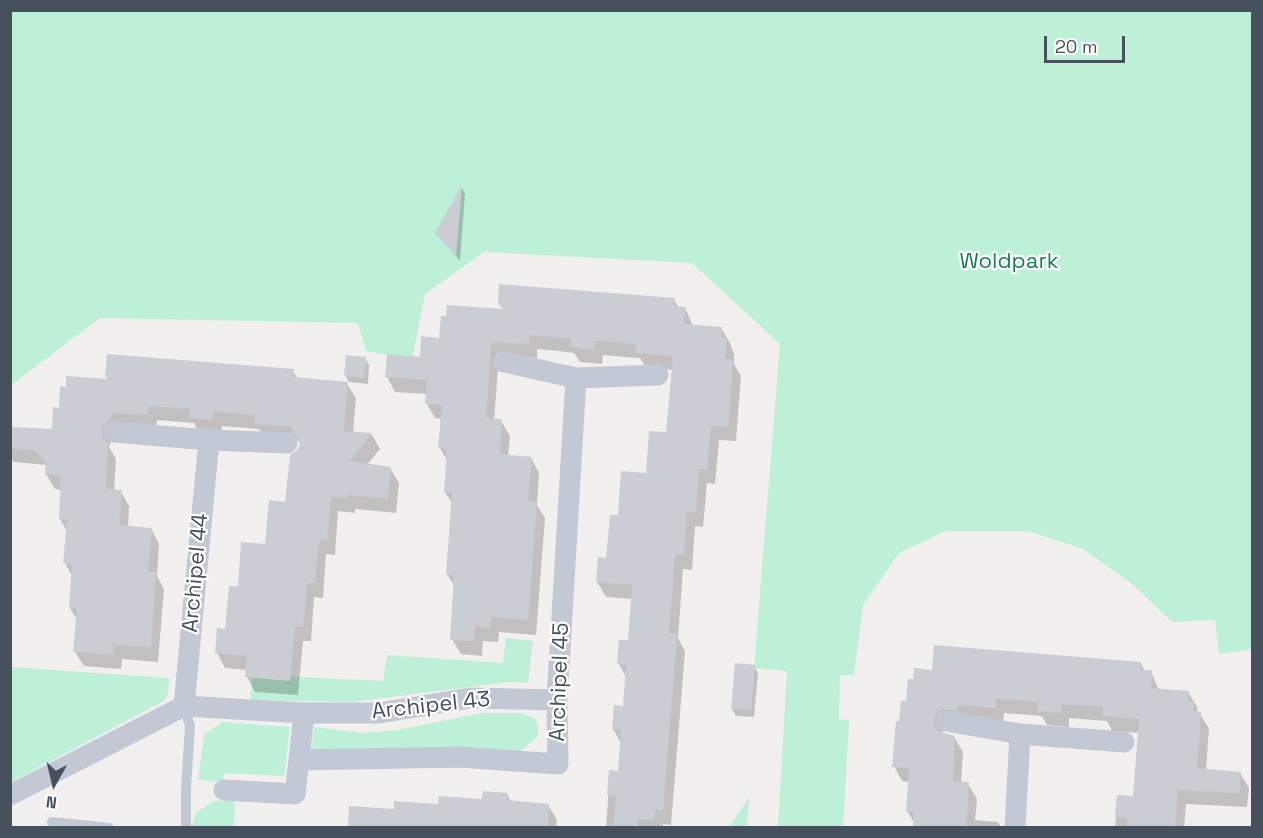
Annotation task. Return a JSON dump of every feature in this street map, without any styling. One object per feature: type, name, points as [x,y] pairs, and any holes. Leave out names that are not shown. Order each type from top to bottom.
[{"type":"street","points":[[504,362],[576,378],[658,375]]},
{"type":"street","name":"Archipel 45","points":[[299,759],[459,758],[558,764],[557,700],[576,378]]},
{"type":"street","points":[[114,432],[287,444]]},
{"type":"street","name":"Archipel 44","points":[[184,706],[208,440]]},
{"type":"street","name":"Archipel 43","points":[[184,706],[304,714],[379,713],[470,698],[557,700]]},
{"type":"street","points":[[10,795],[184,706]]},
{"type":"street","points":[[224,790],[295,794],[304,714]]},
{"type":"street","points":[[946,721],[1020,734],[1124,741]]},
{"type":"street","points":[[1015,828],[1020,734]]},
{"type":"lane","points":[[184,706],[190,726],[186,828]]},
{"type":"lane","points":[[52,822],[109,828]]},
{"type":"green space","name":"Woldpark","points":[[11,11],[1252,11],[1252,649],[1219,654],[1215,620],[1172,622],[1131,583],[1083,549],[1027,531],[946,531],[899,553],[863,605],[854,675],[840,675],[839,719],[849,720],[843,827],[778,827],[787,671],[754,668],[780,344],[692,263],[484,252],[425,294],[412,360],[366,351],[358,323],[100,318],[11,385]]},
{"type":"green space","points":[[506,638],[533,641],[528,683],[509,682],[352,702],[250,700],[253,675],[383,681],[387,655],[503,663]]},
{"type":"green space","points":[[11,667],[169,678],[168,694],[164,701],[11,782]]},
{"type":"green space","points":[[481,713],[522,713],[535,719],[538,736],[521,751],[311,753],[314,727],[362,733],[398,730]]},
{"type":"green space","points":[[222,722],[290,727],[284,776],[225,773],[222,782],[198,780],[204,735]]},
{"type":"green space","points":[[749,797],[747,827],[729,827]]},
{"type":"green space","points":[[235,800],[234,827],[191,828],[196,813],[213,801]]},
{"type":"building","points":[[462,185],[456,256],[435,233]]},
{"type":"building","points":[[499,284],[675,298],[674,306],[686,307],[684,324],[722,327],[721,337],[727,338],[725,359],[733,360],[728,427],[711,426],[707,469],[699,469],[696,512],[687,512],[684,555],[675,554],[669,633],[677,634],[663,810],[655,810],[654,820],[638,819],[637,828],[613,828],[616,795],[607,795],[609,770],[618,771],[621,730],[612,729],[614,705],[623,706],[626,665],[617,664],[619,640],[628,640],[632,585],[596,582],[598,557],[606,558],[610,515],[618,515],[621,471],[646,473],[649,431],[666,432],[673,356],[635,353],[636,344],[595,341],[594,350],[570,347],[571,339],[529,335],[529,344],[491,342],[486,418],[502,419],[500,454],[532,457],[528,501],[537,502],[528,620],[491,617],[490,628],[475,627],[474,641],[450,640],[454,575],[446,574],[452,493],[444,492],[447,449],[438,448],[442,405],[425,404],[427,380],[385,377],[387,354],[420,357],[421,336],[439,338],[441,316],[446,316],[447,305],[503,309],[498,303]]},
{"type":"building","points":[[107,354],[294,369],[294,377],[348,382],[344,431],[372,433],[350,461],[391,467],[388,499],[348,495],[347,498],[331,497],[327,540],[319,540],[315,583],[307,583],[303,627],[295,626],[290,681],[245,677],[247,656],[215,653],[217,628],[225,629],[229,586],[238,586],[241,542],[265,544],[269,500],[285,502],[290,455],[297,450],[300,444],[298,437],[292,432],[293,427],[255,424],[255,415],[214,411],[213,420],[189,418],[190,409],[149,406],[148,415],[111,413],[110,420],[104,424],[101,432],[108,443],[106,489],[122,490],[119,525],[152,528],[148,572],[156,572],[151,647],[114,645],[113,655],[73,652],[77,609],[69,608],[72,564],[63,563],[67,520],[59,519],[61,476],[45,474],[46,464],[36,451],[10,448],[10,427],[52,429],[53,407],[59,408],[60,386],[66,387],[66,376],[108,379],[105,376]]},
{"type":"building","points":[[346,355],[366,357],[364,378],[344,376]]},
{"type":"building","points":[[934,645],[1141,662],[1141,670],[1152,670],[1151,688],[1189,691],[1188,701],[1194,702],[1193,711],[1201,712],[1197,768],[1241,772],[1239,793],[1178,790],[1175,828],[1127,828],[1127,818],[1115,817],[1117,795],[1133,796],[1139,719],[1102,716],[1103,707],[1062,704],[1061,713],[1037,711],[1038,702],[996,699],[996,708],[958,705],[957,710],[942,709],[934,718],[934,726],[938,731],[955,736],[953,781],[969,782],[966,828],[913,828],[914,812],[906,812],[909,768],[892,767],[896,721],[899,721],[901,701],[906,701],[908,679],[913,679],[914,668],[932,670]]},
{"type":"building","points":[[735,663],[755,665],[751,710],[731,709]]},
{"type":"building","points":[[483,791],[508,793],[507,800],[549,804],[548,828],[348,828],[349,806],[394,809],[394,801],[438,804],[439,796],[482,799]]}]
